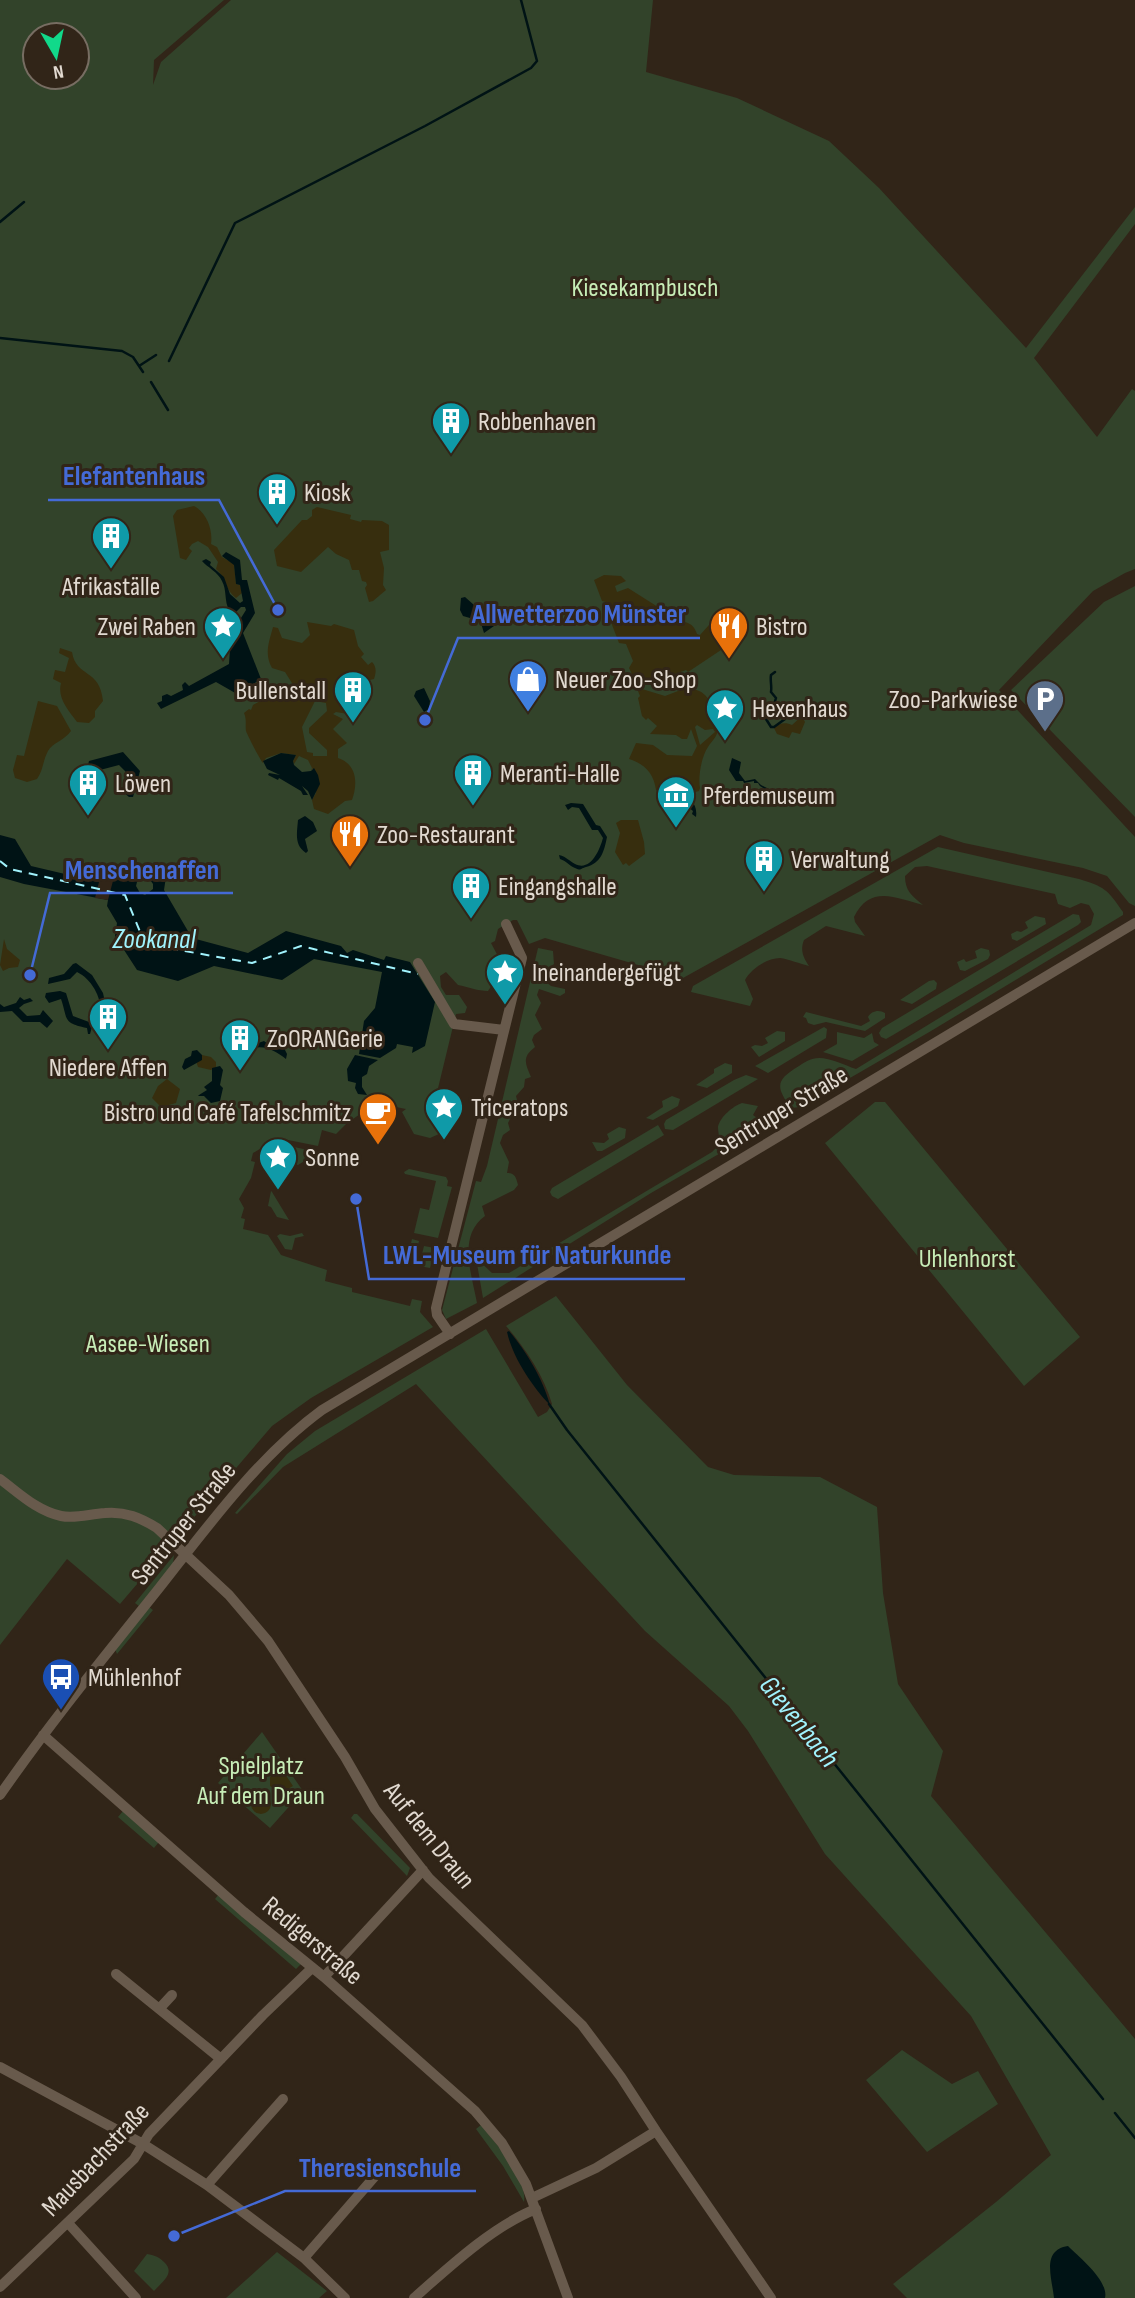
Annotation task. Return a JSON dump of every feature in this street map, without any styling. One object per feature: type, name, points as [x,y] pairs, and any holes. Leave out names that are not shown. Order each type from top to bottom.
[{"type":"street","name":"Sentruper Straße","points":[[0,1795],[43,1735],[185,1554],[271,1453],[294,1431],[322,1410],[1135,923]]},
{"type":"street","points":[[450,1334],[437,1315],[436,1308],[522,958],[506,924]]},
{"type":"street","points":[[418,963],[454,1024],[504,1030]]},
{"type":"street","name":"Auf dem Draun","points":[[0,1479],[40,1510],[59,1516],[75,1518],[106,1512],[133,1515],[157,1528],[229,1595],[268,1641],[345,1757],[375,1809],[423,1870],[582,2025],[621,2077],[771,2298]]},
{"type":"street","name":"Redigerstraße","points":[[43,1735],[475,2111],[502,2143],[520,2172],[568,2298]]},
{"type":"street","points":[[324,1977],[423,1870]]},
{"type":"street","name":"Mausbachstraße","points":[[0,2287],[134,2159],[149,2134],[312,1968]]},
{"type":"street","points":[[116,1974],[221,2059]]},
{"type":"street","points":[[160,2008],[172,1995]]},
{"type":"street","points":[[0,2067],[142,2144],[207,2185],[304,2258],[345,2298]]},
{"type":"street","points":[[207,2185],[283,2099]]},
{"type":"street","points":[[414,2298],[488,2236],[534,2204],[656,2131]]},
{"type":"street","points":[[304,2258],[376,2175]]},
{"type":"street","points":[[68,2222],[136,2298]]},
{"type":"green space","points":[[0,0],[224,0],[154,60],[153,85],[161,62],[231,0],[653,0],[646,72],[737,98],[829,141],[879,188],[1026,348],[1135,207],[1135,224],[1034,358],[1097,437],[1132,389],[1135,391],[1135,569],[1093,591],[999,690],[1135,837],[1135,906],[1129,903],[1107,876],[940,835],[683,978],[545,938],[529,944],[517,920],[498,929],[495,941],[491,943],[500,960],[492,972],[492,985],[488,991],[458,985],[446,972],[440,976],[441,987],[446,995],[459,995],[467,1007],[465,1013],[456,1014],[432,1113],[442,1122],[439,1134],[430,1138],[414,1134],[402,1112],[406,1109],[371,1102],[336,1134],[322,1130],[318,1146],[278,1138],[253,1153],[251,1161],[255,1162],[251,1178],[239,1199],[244,1208],[241,1218],[245,1219],[243,1229],[268,1235],[281,1255],[327,1270],[325,1281],[352,1288],[352,1292],[410,1306],[412,1299],[422,1301],[420,1312],[433,1327],[311,1398],[272,1426],[120,1604],[67,1559],[0,1645]]},
{"type":"green space","points":[[1135,586],[1135,817],[1011,690],[1104,602]]},
{"type":"green space","points":[[938,847],[1095,884],[1109,894],[1123,915],[931,1031],[800,1107],[791,1108],[782,1094],[780,1084],[786,1075],[804,1063],[824,1058],[856,1069],[1091,925],[1094,914],[1089,905],[1081,903],[1070,908],[1058,904],[1055,894],[927,866],[915,867],[905,876],[906,886],[923,905],[884,896],[868,900],[854,917],[865,936],[826,926],[804,940],[803,953],[809,966],[780,958],[760,965],[745,980],[753,999],[750,1006],[691,992],[693,986]]},
{"type":"green space","points":[[1073,914],[1079,915],[1081,922],[1078,925],[886,1039],[881,1037],[879,1033],[882,1028]]},
{"type":"green space","points":[[1035,916],[1045,918],[1046,924],[1017,941],[1012,939],[1011,934],[1028,928],[1025,922]]},
{"type":"green space","points":[[538,948],[553,951],[554,964],[547,972],[546,982],[565,989],[565,993],[560,996],[539,989],[537,995],[541,1003],[535,1015],[542,1029],[534,1035],[532,1040],[535,1047],[526,1057],[531,1077],[525,1079],[524,1087],[516,1096],[520,1112],[511,1117],[508,1123],[510,1130],[503,1135],[500,1143],[509,1162],[507,1173],[515,1176],[518,1185],[514,1190],[482,1206],[485,1216],[476,1224],[469,1245],[470,1268],[477,1303],[446,1319],[442,1310],[476,1181],[481,1182],[487,1166]]},
{"type":"green space","points":[[981,948],[989,950],[988,959],[965,971],[960,970],[957,962],[977,958],[975,951]]},
{"type":"green space","points":[[934,980],[937,983],[936,989],[912,1004],[900,1000],[929,981]]},
{"type":"green space","points":[[875,1011],[885,1013],[885,1018],[865,1031],[826,1022],[814,1025],[803,1017],[806,1012],[861,1026],[870,1021],[868,1017]]},
{"type":"green space","points":[[824,1027],[827,1029],[826,1038],[768,1073],[755,1066]]},
{"type":"green space","points":[[777,1031],[785,1032],[785,1041],[759,1057],[751,1047],[768,1043],[765,1038]]},
{"type":"green space","points":[[837,1032],[864,1038],[872,1033],[874,1042],[879,1045],[852,1061],[823,1052],[837,1044]]},
{"type":"green space","points":[[725,1063],[732,1065],[732,1073],[707,1088],[696,1085],[714,1073],[714,1069]]},
{"type":"green space","points":[[746,1075],[758,1079],[673,1130],[665,1129],[666,1120]]},
{"type":"green space","points":[[672,1096],[680,1099],[678,1106],[653,1120],[646,1118],[663,1107],[662,1101]]},
{"type":"green space","name":"Uhlenhorst","points":[[875,1102],[885,1102],[1080,1337],[1024,1386],[825,1143]]},
{"type":"green space","points":[[742,1103],[758,1106],[753,1115],[761,1121],[766,1115],[770,1120],[769,1125],[651,1193],[483,1298],[476,1258],[492,1273],[509,1273],[712,1152],[719,1145],[718,1127],[721,1119]]},
{"type":"green space","points":[[658,1125],[664,1135],[558,1199],[552,1196],[552,1188]]},
{"type":"green space","points":[[619,1127],[626,1129],[625,1138],[602,1151],[597,1151],[592,1142],[604,1143],[609,1139],[607,1134]]},
{"type":"green space","points":[[290,1146],[312,1151],[314,1155],[298,1165],[289,1162]]},
{"type":"green space","points":[[409,1169],[446,1177],[447,1186],[452,1187],[438,1238],[414,1233],[420,1208],[429,1210],[436,1181],[405,1174]]},
{"type":"green space","points":[[271,1191],[289,1220],[277,1217],[268,1206]]},
{"type":"green space","points":[[302,1233],[304,1236],[295,1238],[292,1250],[285,1249],[277,1236],[280,1234],[290,1236]]},
{"type":"green space","points":[[412,1239],[419,1241],[413,1264],[402,1262],[405,1250],[409,1251]]},
{"type":"green space","points":[[424,1246],[435,1248],[430,1268],[419,1266]]},
{"type":"green space","points":[[556,1296],[627,1385],[708,1467],[734,1475],[820,1477],[877,1507],[883,1593],[898,1684],[943,1751],[931,1796],[1135,2039],[1135,2298],[907,2298],[893,2284],[1051,2155],[971,2016],[825,1854],[748,1731],[729,1706],[645,1631],[416,1384],[283,1467],[237,1514],[235,1513],[287,1454],[315,1431],[486,1329],[538,1417],[547,1412],[552,1404],[544,1383],[527,1353],[506,1326]]},
{"type":"green space","points":[[174,1555],[173,1564],[139,1606],[135,1603]]},
{"type":"green space","points":[[149,1607],[153,1610],[117,1654],[115,1649]]},
{"type":"green space","name":"Spielplatz Auf dem Draun","points":[[262,1732],[303,1791],[270,1828],[218,1783]]},
{"type":"green space","points":[[123,1811],[159,1842],[154,1848],[118,1817]]},
{"type":"green space","points":[[354,1814],[410,1868],[407,1876],[351,1818]]},
{"type":"green space","points":[[219,1894],[301,1964],[296,1969],[215,1899]]},
{"type":"green space","points":[[902,2050],[952,2084],[978,2071],[998,2104],[927,2152],[866,2080]]},
{"type":"green space","points":[[481,2125],[516,2172],[524,2193],[524,2202],[503,2166],[476,2129]]},
{"type":"green space","points":[[277,2252],[327,2291],[319,2298],[226,2298]]},
{"type":"green space","points":[[147,2254],[160,2259],[169,2270],[154,2291],[134,2271]]},
{"type":"sand","points":[[194,506],[208,522],[211,544],[217,547],[222,557],[234,564],[236,584],[240,585],[242,593],[236,598],[216,569],[218,562],[208,547],[198,541],[189,548],[192,551],[186,560],[180,558],[173,516],[177,510]]},
{"type":"sand","points":[[317,507],[351,515],[350,519],[361,522],[382,521],[389,525],[389,550],[380,552],[384,568],[383,585],[386,590],[373,601],[369,602],[365,588],[367,585],[362,581],[359,570],[352,570],[349,560],[328,547],[301,572],[277,566],[274,550],[302,520],[312,516],[312,510]]},
{"type":"sand","points":[[604,575],[621,576],[626,581],[615,586],[617,592],[628,588],[658,607],[672,611],[670,619],[690,624],[697,634],[700,635],[709,625],[712,626],[710,633],[732,638],[733,642],[688,672],[686,670],[672,675],[673,680],[668,683],[653,684],[633,676],[629,668],[633,661],[626,644],[619,643],[609,617],[611,613],[606,602],[602,601],[594,580]]},
{"type":"sand","points":[[307,622],[331,626],[334,624],[354,630],[358,646],[364,654],[361,657],[368,665],[372,662],[376,670],[374,679],[365,681],[351,695],[356,706],[348,714],[333,714],[343,719],[333,729],[347,743],[338,749],[338,758],[352,770],[355,788],[352,800],[345,801],[328,814],[314,809],[312,800],[316,793],[313,768],[311,771],[308,760],[299,756],[294,764],[295,768],[293,761],[296,755],[281,753],[266,758],[263,763],[246,731],[244,713],[271,695],[290,701],[297,691],[285,672],[272,668],[268,658],[273,627],[278,628],[282,638],[302,643],[310,635]],"holes":[[[315,701],[326,703],[327,711],[309,728],[309,733],[327,750],[327,756],[313,756],[313,753],[307,752],[302,727]]]},
{"type":"sand","points":[[60,648],[72,652],[78,666],[93,678],[101,690],[103,701],[89,723],[77,722],[62,699],[61,683],[53,679],[55,670],[65,672],[69,658],[59,653]]},
{"type":"sand","points":[[686,688],[697,690],[715,707],[710,713],[713,724],[718,727],[717,733],[704,756],[700,788],[695,792],[693,801],[656,790],[648,770],[629,759],[636,743],[653,745],[667,755],[692,756],[697,746],[691,729],[687,739],[676,735],[650,734],[657,726],[642,716],[638,691],[642,689],[665,696]],"holes":[[[697,725],[705,730],[713,729],[715,732],[700,745],[695,727]]]},
{"type":"sand","points":[[38,701],[57,706],[71,731],[50,748],[37,779],[27,782],[15,778],[13,770],[17,755],[24,756]]},
{"type":"sand","points":[[802,716],[805,722],[800,734],[792,732],[789,738],[777,734],[774,728],[776,726],[785,723],[792,725]]},
{"type":"sand","points":[[621,820],[638,820],[644,842],[645,854],[629,866],[626,863],[623,865],[615,852],[620,833],[616,823]]},
{"type":"sand","points":[[4,939],[7,949],[20,960],[18,967],[3,971],[0,965]]},
{"type":"sand","points":[[202,1055],[211,1057],[216,1062],[216,1067],[211,1070],[198,1067],[196,1061],[202,1060]]},
{"type":"sand","points":[[167,1079],[180,1089],[176,1103],[161,1107],[152,1098],[158,1086]]},
{"type":"sand","points":[[281,1768],[293,1786],[282,1790],[270,1786],[270,1777]]},
{"type":"sand","points":[[261,1794],[268,1797],[271,1804],[268,1811],[261,1814],[254,1811],[251,1804],[254,1797]]},
{"type":"water","points":[[226,552],[240,560],[242,580],[247,580],[255,613],[243,633],[261,679],[237,694],[216,682],[161,709],[157,703],[162,701],[162,696],[171,696],[183,690],[182,685],[185,682],[189,686],[229,664],[231,634],[246,610],[241,607],[236,612],[229,610],[222,581],[202,561],[206,559],[211,562],[210,565],[224,577],[230,594],[240,603],[243,601],[240,585],[236,584],[234,565],[222,556]]},
{"type":"water","points":[[465,597],[474,605],[475,613],[470,618],[463,616],[460,610],[461,598]]},
{"type":"water","points":[[490,609],[499,618],[494,626],[484,633],[480,620]]},
{"type":"water","points":[[424,688],[430,701],[429,709],[424,712],[414,696],[416,691]]},
{"type":"water","points":[[715,707],[719,712],[726,712],[727,718],[718,727],[709,720]]},
{"type":"water","points":[[123,752],[140,771],[133,797],[122,791],[128,774],[119,765],[100,770],[100,796],[84,781],[89,761]]},
{"type":"water","points":[[281,753],[296,755],[294,765],[302,772],[314,768],[320,784],[312,800],[302,786],[308,795],[303,795],[301,791],[279,778],[278,780],[268,775],[280,775],[267,769],[263,761]]},
{"type":"water","points":[[732,758],[741,762],[739,773],[745,781],[755,779],[769,789],[768,791],[754,781],[744,783],[736,781],[729,770]]},
{"type":"water","points":[[676,793],[692,801],[696,808],[696,817],[692,814],[693,811],[676,797],[673,799],[669,795]]},
{"type":"water","points":[[583,804],[607,837],[598,860],[580,870],[560,859],[559,855],[575,864],[586,865],[594,858],[603,838],[598,830],[592,830],[579,808],[572,807],[568,810],[565,805]]},
{"type":"water","points":[[305,816],[313,822],[317,831],[305,839],[308,851],[306,853],[298,842],[297,834],[298,820]]},
{"type":"water","name":"Zookanal","points":[[0,835],[15,839],[31,866],[99,882],[114,877],[137,863],[167,870],[164,890],[192,938],[248,953],[286,931],[341,946],[347,953],[353,950],[384,960],[386,956],[410,962],[435,1002],[425,1046],[412,1053],[413,1047],[397,1044],[396,1048],[380,1058],[359,1054],[364,1021],[375,1008],[382,972],[314,959],[282,980],[214,966],[178,981],[137,970],[115,936],[117,923],[107,906],[108,900],[0,877]],"holes":[[[148,877],[153,889],[145,895],[140,893],[136,886],[137,882]]]},
{"type":"water","points":[[76,963],[92,975],[103,993],[112,1034],[110,1035],[106,1026],[92,1027],[88,1034],[87,1028],[67,1019],[61,999],[49,1003],[45,997],[46,993],[66,993],[73,1016],[97,1025],[100,1023],[101,1008],[97,993],[83,976],[77,972],[70,979],[48,984],[49,978],[64,974]]},
{"type":"water","points":[[20,997],[33,1001],[19,1008],[27,1016],[40,1015],[43,1010],[53,1021],[47,1028],[40,1022],[23,1022],[12,1011],[0,1012],[0,1004],[4,1007],[16,1003]]},
{"type":"water","points":[[280,1034],[287,1054],[286,1059],[263,1047],[254,1048],[249,1057],[247,1055],[250,1046],[264,1041],[268,1044]]},
{"type":"water","points":[[197,1050],[202,1055],[202,1060],[184,1070],[182,1067],[185,1059],[191,1056],[192,1051]]},
{"type":"water","points":[[355,1055],[378,1060],[369,1066],[367,1074],[362,1077],[362,1087],[367,1095],[358,1094],[356,1083],[348,1081],[347,1069]]},
{"type":"water","points":[[220,1066],[223,1070],[220,1085],[223,1088],[220,1101],[211,1103],[204,1096],[198,1096],[207,1090],[204,1087],[212,1081],[212,1068]]},
{"type":"water","points":[[509,1331],[533,1366],[550,1405],[518,1362],[507,1332]]},
{"type":"water","points":[[1068,2246],[1103,2284],[1105,2298],[1054,2298],[1050,2274],[1051,2259],[1054,2253]]},
{"type":"pier","points":[[114,877],[108,900],[95,898],[99,882]]},
{"type":"waterway","points":[[169,361],[235,223],[425,126],[531,68],[537,61],[521,0]]},
{"type":"waterway","points":[[0,222],[24,202]]},
{"type":"waterway","points":[[0,338],[122,351],[133,357],[143,372]]},
{"type":"waterway","points":[[139,366],[156,355]]},
{"type":"waterway","points":[[151,382],[168,410]]},
{"type":"waterway","points":[[766,719],[771,727],[785,719],[783,713],[773,708],[776,698],[771,692],[771,675],[775,672]]},
{"type":"waterway","name":"Gievenbach","points":[[549,1404],[567,1430],[1103,2099]]},
{"type":"waterway","name":"Gievenbach","points":[[1115,2113],[1135,2138]]},
{"type":"ferry route","points":[[0,861],[10,869],[125,895],[145,944],[252,963],[301,946],[418,974]]},
{"type":"place","name":"Robbenhaven","points":[[451,455]]},
{"type":"place","name":"Kiosk","points":[[277,526]]},
{"type":"place","name":"Afrikaställe","points":[[111,570]]},
{"type":"place","name":"Elefantenhaus","points":[[278,610]]},
{"type":"place","name":"Zwei Raben","points":[[223,660]]},
{"type":"place","name":"Bistro","points":[[729,660]]},
{"type":"place","name":"Neuer Zoo-Shop","points":[[528,713]]},
{"type":"place","name":"Allwetterzoo Münster","points":[[425,720]]},
{"type":"place","name":"Bullenstall","points":[[353,724]]},
{"type":"place","name":"Zoo-Parkwiese","points":[[1045,733]]},
{"type":"place","name":"Hexenhaus","points":[[725,742]]},
{"type":"place","name":"Meranti-Halle","points":[[473,807]]},
{"type":"place","name":"Löwen","points":[[88,817]]},
{"type":"place","name":"Pferdemuseum","points":[[676,829]]},
{"type":"place","name":"Zoo-Restaurant","points":[[350,868]]},
{"type":"place","name":"Verwaltung","points":[[764,893]]},
{"type":"place","name":"Eingangshalle","points":[[471,920]]},
{"type":"place","name":"Menschenaffen","points":[[30,975]]},
{"type":"place","name":"Ineinandergefügt","points":[[505,1006]]},
{"type":"place","name":"Niedere Affen","points":[[108,1051]]},
{"type":"place","name":"ZoORANGerie","points":[[240,1072]]},
{"type":"place","name":"Triceratops","points":[[444,1141]]},
{"type":"place","name":"Bistro und Café Tafelschmitz","points":[[378,1146]]},
{"type":"place","name":"Sonne","points":[[278,1191]]},
{"type":"place","name":"LWL-Museum für Naturkunde","points":[[356,1199]]},
{"type":"place","name":"Mühlenhof","points":[[61,1711]]},
{"type":"place","name":"Theresienschule","points":[[174,2236]]},
{"type":"park label","name":"Kiesekampbusch","points":[[645,287]]},
{"type":"park label","name":"Aasee-Wiesen","points":[[148,1343]]}]
